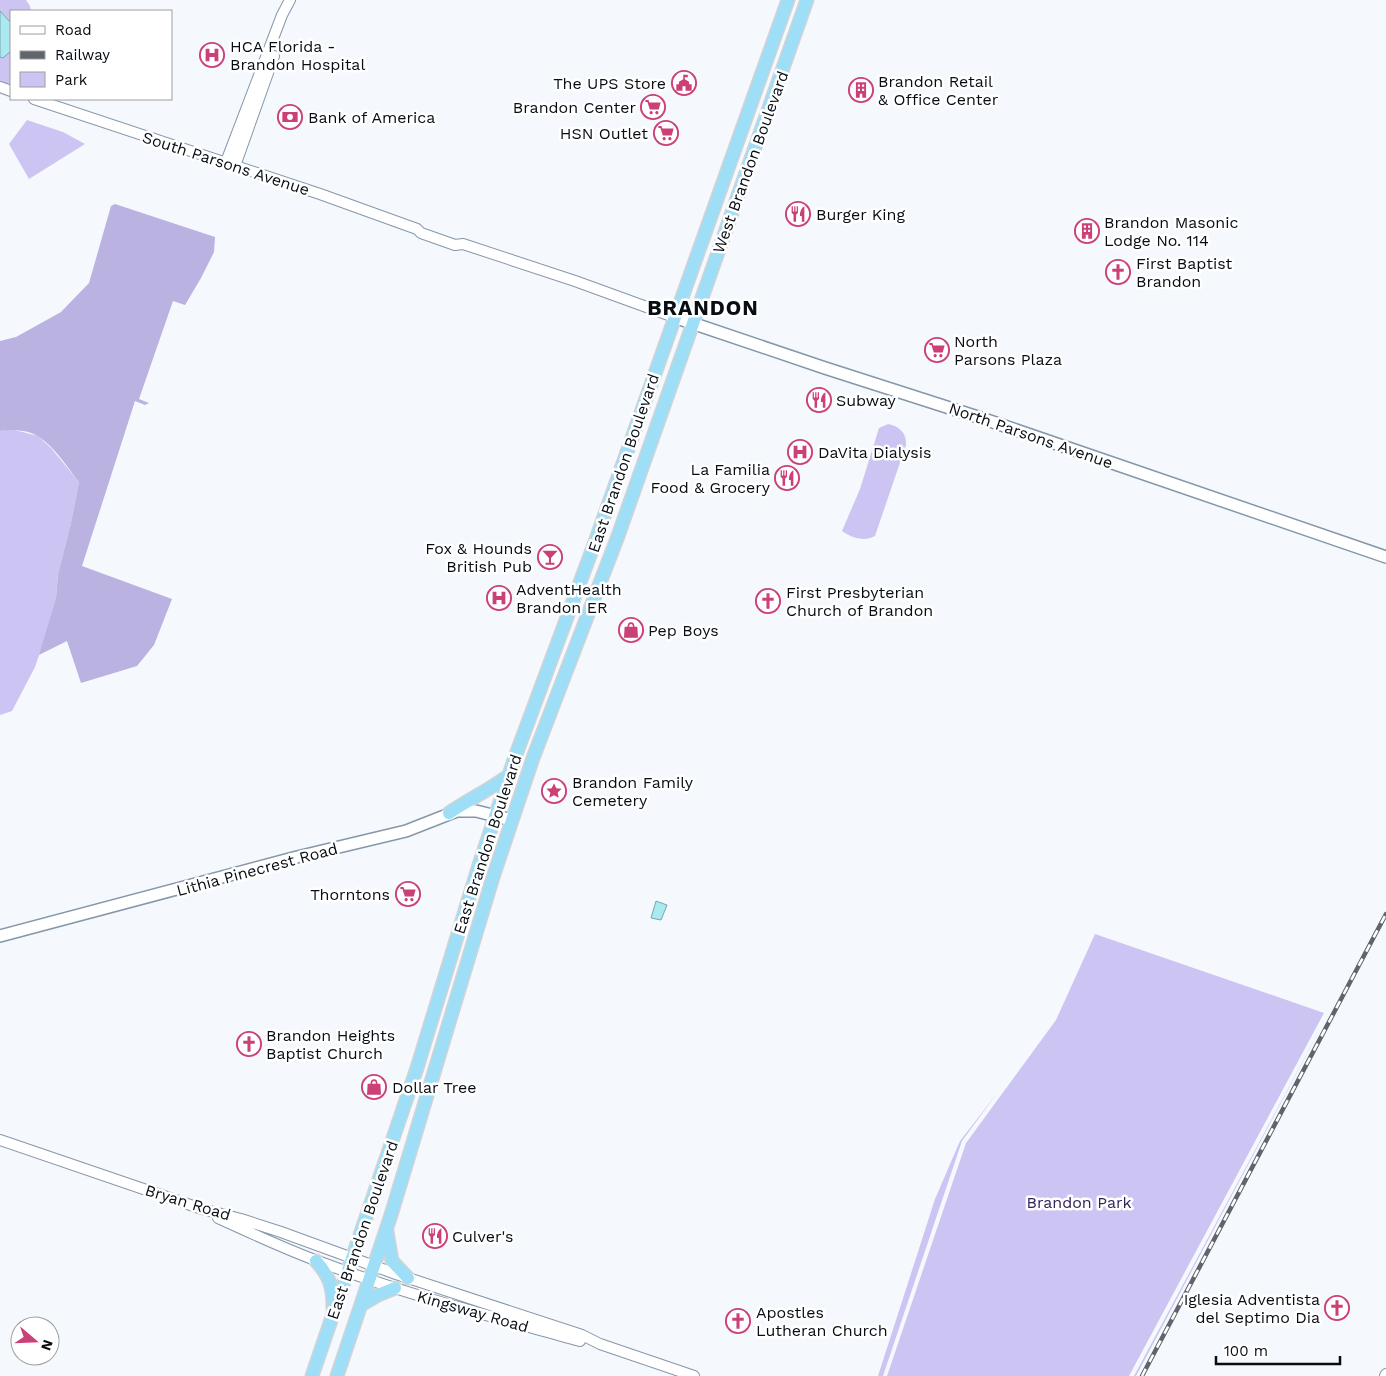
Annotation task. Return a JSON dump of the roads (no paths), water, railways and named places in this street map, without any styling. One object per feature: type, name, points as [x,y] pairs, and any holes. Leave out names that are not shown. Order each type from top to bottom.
[{"type":"highway","points":[[785,64],[779,61],[792,18],[787,3]]},
{"type":"highway","name":"West Brandon Boulevard","points":[[674,317],[787,3]]},
{"type":"highway","name":"West Brandon Boulevard","points":[[692,324],[785,64],[803,4]]},
{"type":"highway","name":"East Brandon Boulevard","points":[[312,1376],[432,1024],[470,892],[508,776],[593,549],[674,317]]},
{"type":"highway","name":"East Brandon Boulevard","points":[[337,1376],[387,1228],[512,820],[546,724],[618,536],[692,324]]},
{"type":"highway","points":[[449,814],[471,798],[494,787],[508,776]]},
{"type":"highway","points":[[387,1228],[392,1261],[408,1278]]},
{"type":"highway","points":[[316,1261],[331,1284],[333,1316]]},
{"type":"highway","points":[[361,1305],[395,1288]]},
{"type":"main road","name":"North Parsons Avenue","points":[[674,317],[984,419],[1386,557]]},
{"type":"main road","name":"Lithia Pinecrest Road","points":[[0,936],[297,857],[399,833],[449,814],[470,810],[512,820]]},
{"type":"street","points":[[231,164],[287,17],[290,1]]},
{"type":"street","name":"South Parsons Avenue","points":[[37,100],[231,164],[417,229],[421,233],[455,245],[463,244],[575,281],[674,317]]},
{"type":"street","name":"Bryan Road","points":[[0,1140],[202,1209],[273,1229],[374,1267]]},
{"type":"street","points":[[202,1209],[316,1261],[348,1272]]},
{"type":"street","name":"Kingsway Road","points":[[374,1267],[582,1334],[600,1344]]},
{"type":"street","name":"Kingsway Road","points":[[348,1272],[500,1319],[600,1344],[694,1376]]},
{"type":"water","points":[[0,11],[10,22],[10,52],[3,58],[0,57]]},
{"type":"water","points":[[656,901],[667,905],[661,920],[651,918]]},
{"type":"railway","points":[[1142,1376],[1386,914]]},
{"type":"place","name":"HCA Florida - Brandon Hospital","points":[[212,55]]},
{"type":"place","name":"The UPS Store","points":[[684,83]]},
{"type":"place","name":"Brandon Retail & Office Center","points":[[861,90]]},
{"type":"place","name":"Brandon Center","points":[[653,107]]},
{"type":"place","name":"Bank of America","points":[[290,117]]},
{"type":"place","name":"HSN Outlet","points":[[666,133]]},
{"type":"place","name":"Burger King","points":[[798,214]]},
{"type":"place","name":"Brandon Masonic Lodge No. 114","points":[[1087,231]]},
{"type":"place","name":"First Baptist Brandon","points":[[1118,272]]},
{"type":"place","name":"North Parsons Plaza","points":[[937,350]]},
{"type":"place","name":"Subway","points":[[819,400]]},
{"type":"place","name":"DaVita Dialysis","points":[[800,452]]},
{"type":"place","name":"La Familia Food & Grocery","points":[[787,478]]},
{"type":"place","name":"Fox & Hounds British Pub","points":[[550,557]]},
{"type":"place","name":"AdventHealth Brandon ER","points":[[499,598]]},
{"type":"place","name":"First Presbyterian Church of Brandon","points":[[768,601]]},
{"type":"place","name":"Pep Boys","points":[[631,630]]},
{"type":"place","name":"Brandon Family Cemetery","points":[[554,791]]},
{"type":"place","name":"Thorntons","points":[[408,894]]},
{"type":"place","name":"Brandon Heights Baptist Church","points":[[249,1044]]},
{"type":"place","name":"Dollar Tree","points":[[374,1087]]},
{"type":"place","name":"Culver's","points":[[435,1236]]},
{"type":"place","name":"Iglesia Adventista del Septimo Dia","points":[[1337,1308]]},
{"type":"place","name":"Apostles Lutheran Church","points":[[738,1321]]},
{"type":"district","name":"BRANDON","points":[[703,308]]},
{"type":"park label","name":"Brandon Park","points":[[1079,1202]]}]
